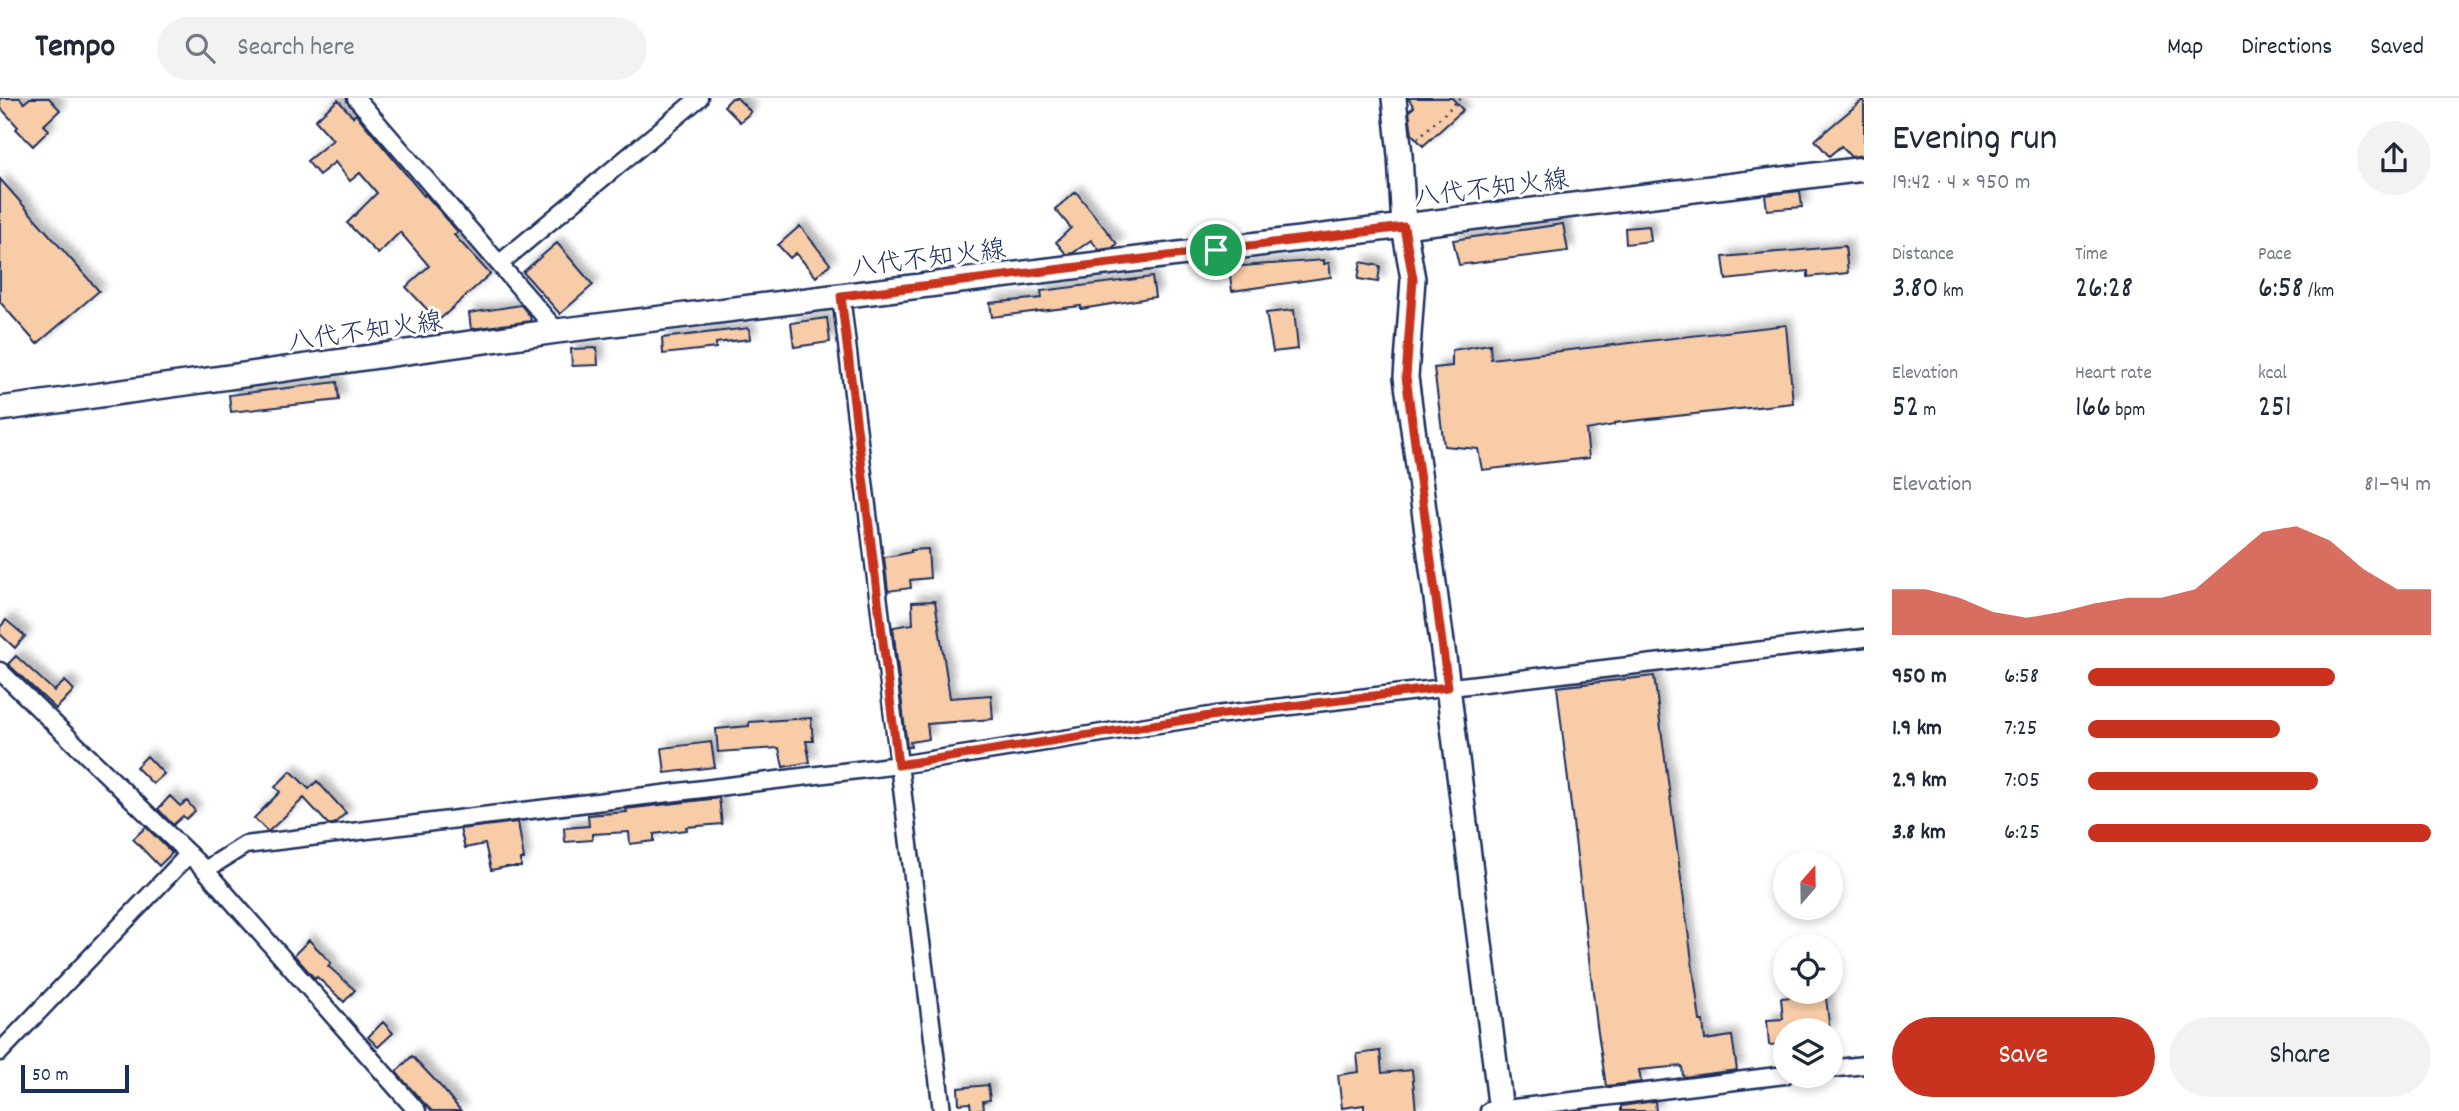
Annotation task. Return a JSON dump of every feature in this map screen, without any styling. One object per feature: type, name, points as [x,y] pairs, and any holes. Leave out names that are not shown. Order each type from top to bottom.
[{"type":"main road","points":[[1394,98],[1404,227],[1413,279],[1406,377],[1448,687],[1497,1111]]},
{"type":"main road","name":"八代不知火線","points":[[0,410],[557,331],[1864,169]]},
{"type":"street","points":[[356,98],[557,331]]},
{"type":"street","points":[[499,264],[699,98]]},
{"type":"street","points":[[841,296],[942,1111]]},
{"type":"street","points":[[205,870],[245,845],[898,765],[1216,715],[1864,638]]},
{"type":"street","points":[[0,671],[205,870],[417,1111]]},
{"type":"street","points":[[0,1052],[188,854]]},
{"type":"street","points":[[1843,1067],[1864,1065]]},
{"type":"street","points":[[1497,1111],[1773,1076]]},
{"type":"path","points":[[1400,155],[1461,98]]},
{"type":"building","points":[[0,98],[20,98],[24,103],[30,98],[49,98],[60,110],[44,125],[49,130],[33,146],[0,107]]},
{"type":"building","points":[[732,98],[737,98],[751,112],[740,122],[724,106]]},
{"type":"building","points":[[1408,98],[1452,98],[1463,110],[1423,146],[1412,134],[1409,111],[1414,107]]},
{"type":"building","points":[[1864,99],[1864,155],[1851,157],[1841,146],[1829,156],[1815,140]]},
{"type":"building","points":[[338,100],[353,117],[356,114],[424,196],[425,194],[458,232],[454,235],[490,274],[438,321],[406,287],[429,266],[400,232],[378,254],[347,223],[377,193],[360,173],[350,181],[335,162],[319,175],[307,161],[333,140],[315,120]]},
{"type":"building","points":[[0,179],[99,291],[37,344],[0,302]]},
{"type":"building","points":[[1800,191],[1802,207],[1767,210],[1765,195]]},
{"type":"building","points":[[1076,192],[1117,244],[1112,248],[1099,250],[1091,240],[1073,253],[1066,254],[1056,242],[1071,228],[1055,209]]},
{"type":"building","points":[[1563,224],[1568,251],[1459,265],[1453,240]]},
{"type":"building","points":[[800,226],[830,264],[816,277],[796,253],[790,258],[778,245]]},
{"type":"building","points":[[1649,226],[1651,241],[1626,244],[1625,228]]},
{"type":"building","points":[[557,243],[593,285],[560,314],[523,272]]},
{"type":"building","points":[[1845,246],[1848,273],[1808,277],[1808,271],[1726,280],[1723,257]]},
{"type":"building","points":[[1324,260],[1324,264],[1329,263],[1331,277],[1232,291],[1229,267]]},
{"type":"building","points":[[1361,262],[1380,266],[1378,282],[1358,279]]},
{"type":"building","points":[[1152,277],[1155,297],[1081,309],[1081,306],[992,317],[990,303],[1042,298],[1041,291]]},
{"type":"building","points":[[521,305],[531,321],[471,329],[469,313]]},
{"type":"building","points":[[1294,310],[1298,349],[1273,352],[1266,313]]},
{"type":"building","points":[[827,318],[830,342],[794,347],[791,323]]},
{"type":"building","points":[[1786,325],[1793,403],[1614,423],[1586,430],[1589,458],[1482,470],[1478,449],[1444,446],[1434,368],[1452,366],[1452,350],[1490,344],[1491,359]]},
{"type":"building","points":[[749,328],[750,339],[716,343],[716,348],[663,354],[662,338]]},
{"type":"building","points":[[597,348],[598,365],[572,366],[571,349]]},
{"type":"building","points":[[337,382],[339,400],[231,412],[229,395]]},
{"type":"building","points":[[928,549],[930,578],[910,580],[911,588],[888,591],[884,557]]},
{"type":"building","points":[[935,601],[950,698],[991,695],[993,719],[927,724],[929,739],[910,742],[911,747],[907,747],[893,627],[913,624],[912,602]]},
{"type":"building","points":[[6,620],[25,636],[15,648],[0,634],[0,627]]},
{"type":"building","points":[[16,656],[54,691],[65,681],[74,690],[56,709],[8,664]]},
{"type":"building","points":[[1654,676],[1700,1021],[1703,1021],[1705,1040],[1732,1036],[1737,1070],[1683,1077],[1682,1066],[1639,1070],[1641,1082],[1606,1086],[1557,687]]},
{"type":"building","points":[[811,718],[813,741],[806,741],[810,762],[783,767],[779,748],[718,752],[716,729],[749,726],[749,722]]},
{"type":"building","points":[[711,742],[715,767],[665,773],[662,748]]},
{"type":"building","points":[[147,756],[164,774],[153,784],[136,767]]},
{"type":"building","points":[[291,771],[309,789],[317,781],[346,813],[334,824],[328,824],[304,798],[268,832],[254,818],[280,792],[275,787]]},
{"type":"building","points":[[170,796],[180,806],[187,801],[195,811],[186,819],[183,816],[173,825],[158,809]]},
{"type":"building","points":[[719,798],[722,824],[686,827],[687,830],[654,834],[654,841],[630,844],[629,832],[592,834],[592,840],[565,842],[564,828],[589,826],[588,815]]},
{"type":"building","points":[[518,822],[524,859],[521,859],[521,867],[491,870],[485,844],[465,848],[460,829]]},
{"type":"building","points":[[146,827],[172,853],[159,866],[133,839]]},
{"type":"building","points":[[309,940],[331,963],[328,966],[355,990],[344,1002],[317,977],[315,979],[294,955]]},
{"type":"building","points":[[1782,1004],[1827,1004],[1828,1018],[1783,1018]]},
{"type":"building","points":[[1767,1020],[1773,1020],[1773,1045],[1769,1045]]},
{"type":"building","points":[[383,1022],[393,1033],[378,1047],[368,1037]]},
{"type":"building","points":[[1380,1051],[1382,1073],[1412,1070],[1416,1111],[1364,1111],[1364,1105],[1342,1108],[1338,1075],[1359,1072],[1357,1054]]},
{"type":"building","points":[[412,1056],[461,1111],[432,1111],[420,1099],[396,1072]]},
{"type":"building","points":[[988,1085],[990,1100],[983,1101],[984,1109],[971,1110],[970,1103],[959,1104],[958,1088]]},
{"type":"building","points":[[1655,1101],[1656,1111],[1621,1111],[1621,1106]]},
{"type":"route","points":[[1404,227],[1413,279],[1406,377],[1448,687],[1216,715],[898,765],[841,296],[1216,250],[1404,227]]}]
